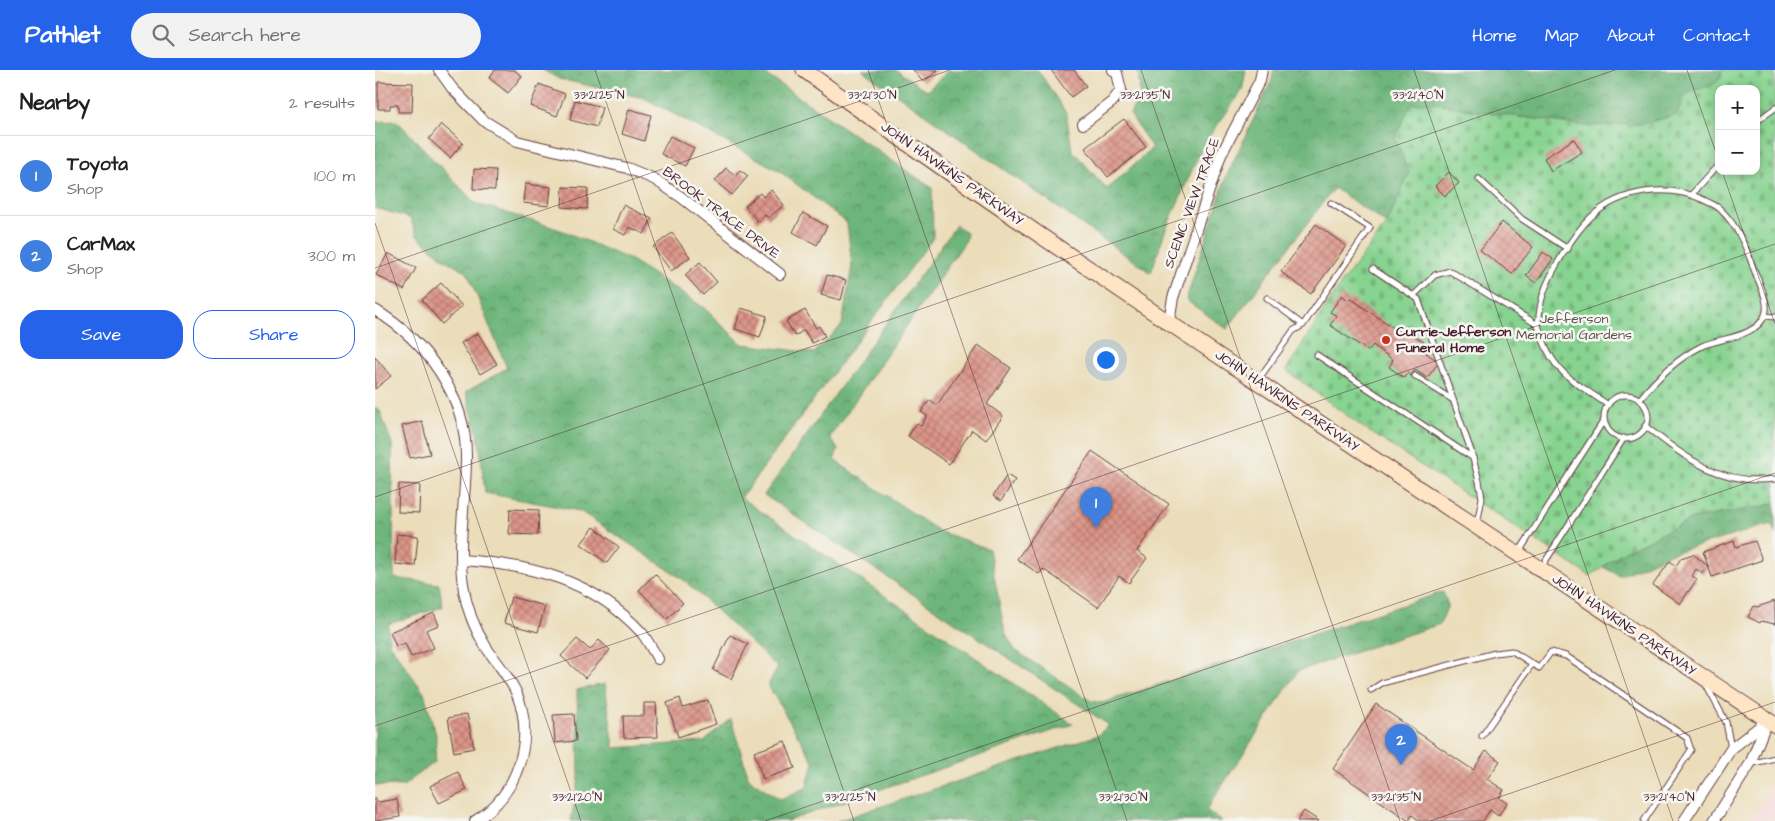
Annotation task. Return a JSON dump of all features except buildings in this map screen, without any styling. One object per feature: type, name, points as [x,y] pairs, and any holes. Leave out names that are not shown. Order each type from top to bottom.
[{"type":"main road","name":"JOHN HAWKINS PARKWAY","points":[[804,70],[943,170],[1309,417],[1477,525],[1771,722]]},
{"type":"street","name":"BROOK TRACE DRIVE","points":[[439,70],[452,88],[483,120],[517,141],[627,168],[654,179],[681,197],[780,274]]},
{"type":"street","points":[[1083,124],[1112,102],[1121,90],[1117,73],[1113,70]]},
{"type":"street","name":"SCENIC VIEW TRACE","points":[[1169,321],[1173,298],[1221,155],[1260,80],[1262,70]]},
{"type":"street","points":[[375,310],[395,322],[427,353],[448,386],[456,407],[466,456],[462,560],[463,582],[478,635],[516,692],[524,725],[521,758],[510,786],[496,804],[475,821]]},
{"type":"street","points":[[462,560],[500,563],[534,569],[591,593],[619,613],[643,634],[658,659]]},
{"type":"street","points":[[1685,821],[1731,749],[1771,722]]},
{"type":"street","points":[[1714,821],[1750,764],[1771,722]]},
{"type":"lane","points":[[1760,119],[1775,108]]},
{"type":"lane","points":[[1692,194],[1715,168]]},
{"type":"lane","points":[[1479,179],[1522,219],[1568,249]]},
{"type":"lane","points":[[1608,405],[1563,373],[1554,364],[1544,345],[1538,324],[1543,294],[1568,249],[1590,218],[1609,203],[1625,196],[1664,191],[1692,194],[1719,208],[1745,244],[1762,290],[1766,309],[1765,316],[1761,323],[1752,329],[1704,345],[1691,352],[1661,376],[1639,400]]},
{"type":"lane","points":[[1258,381],[1293,331],[1303,325],[1370,228],[1331,203]]},
{"type":"lane","points":[[1373,269],[1419,299],[1473,458],[1482,498],[1477,525]]},
{"type":"lane","points":[[1413,296],[1435,275],[1450,271],[1538,324]]},
{"type":"lane","points":[[1267,298],[1303,325]]},
{"type":"lane","points":[[1765,316],[1775,317]]},
{"type":"lane","points":[[1317,355],[1473,458]]},
{"type":"lane","points":[[1415,376],[1454,400]]},
{"type":"lane","points":[[1518,554],[1604,420],[1608,405],[1619,396],[1633,396],[1639,400],[1647,412],[1645,426],[1635,436],[1624,438],[1609,431],[1604,420]]},
{"type":"lane","points":[[1645,426],[1678,452],[1711,471],[1746,480],[1775,479]]},
{"type":"lane","points":[[1541,569],[1624,438]]},
{"type":"lane","points":[[1371,690],[1383,683],[1495,653],[1512,651],[1539,668],[1551,652],[1566,656],[1687,738],[1691,750],[1644,821]]},
{"type":"lane","points":[[1481,736],[1532,664]]},
{"type":"lane","points":[[1701,676],[1726,722],[1731,749]]},
{"type":"lane","points":[[1750,764],[1775,758]]},
{"type":"shaded area","points":[[1775,786],[1775,821],[1748,821]]},
{"type":"green space","points":[[543,70],[759,70],[932,188],[933,238],[741,498],[1073,724],[787,821],[571,821],[579,778],[577,690],[605,684],[614,748],[704,742],[731,719],[749,779],[780,799],[806,788],[814,763],[768,685],[778,668],[684,580],[580,511],[485,493],[479,440],[466,392],[507,368],[467,272],[444,259],[417,236],[410,218],[375,208],[375,122],[397,121],[475,203],[561,230],[631,260],[703,307],[742,344],[814,353],[842,325],[852,266],[847,223],[778,170],[644,98],[559,79]]},
{"type":"green space","points":[[862,70],[896,70],[927,91],[949,70],[1038,70],[1066,113],[1072,150],[1107,189],[1152,148],[1130,114],[1140,93],[1138,70],[1246,70],[1242,91],[1203,145],[1164,234],[1151,273]]},
{"type":"green space","points":[[1274,70],[1723,70],[1716,83],[1686,94],[1676,115],[1644,124],[1586,126],[1470,110],[1432,102],[1395,138],[1409,173],[1387,224],[1334,188],[1227,329],[1186,300],[1226,177],[1272,80]]},
{"type":"green space","name":"Jefferson Memorial Gardens","points":[[1723,70],[1775,70],[1775,504],[1692,519],[1625,551],[1590,576],[1364,428],[1286,370],[1343,281],[1387,224],[1409,173],[1395,138],[1411,104],[1432,102],[1470,110],[1586,126],[1644,124],[1676,115],[1686,94],[1716,83]]},
{"type":"green space","points":[[956,225],[967,233],[966,240],[830,437],[838,450],[834,460],[939,531],[989,549],[1005,633],[1015,650],[1091,701],[1102,703],[1443,592],[1448,605],[1440,624],[1298,671],[1206,810],[1222,821],[837,821],[1098,735],[1109,725],[764,495]]},
{"type":"green space","points":[[375,408],[380,411],[392,444],[394,578],[439,584],[443,607],[388,624],[389,643],[424,693],[436,735],[435,762],[403,786],[375,785]]},
{"type":"green space","points":[[1775,504],[1775,534],[1772,524],[1669,554],[1620,576],[1603,567],[1625,551],[1692,519]]},
{"type":"place","name":"Currie-Jefferson Funeral Home","points":[[1386,340]]},
{"type":"place","name":"Toyota","points":[[1096,528]]},
{"type":"place","name":"CarMax","points":[[1401,765]]}]
